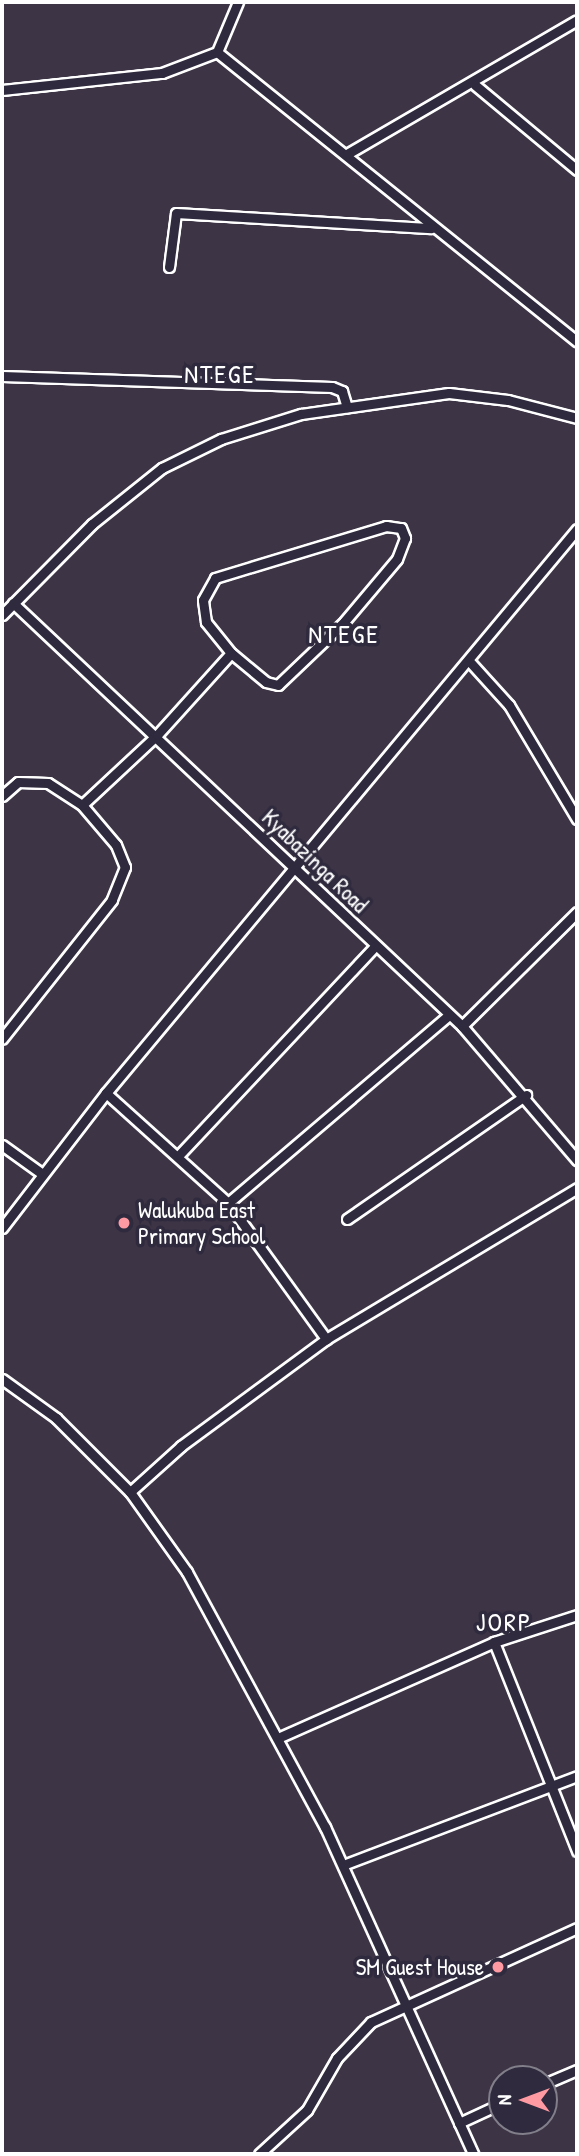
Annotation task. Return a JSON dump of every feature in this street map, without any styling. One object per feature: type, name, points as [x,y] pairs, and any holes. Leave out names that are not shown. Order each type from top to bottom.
[{"type":"street","points":[[2,90],[162,73],[217,52],[238,2]]},
{"type":"street","points":[[347,154],[475,85],[577,20]]},
{"type":"street","points":[[217,52],[347,154],[432,228],[577,341]]},
{"type":"street","points":[[475,85],[577,170]]},
{"type":"street","points":[[169,267],[176,213],[432,228]]},
{"type":"street","points":[[2,376],[332,387],[342,391],[348,407]]},
{"type":"street","points":[[2,615],[92,524],[162,468],[221,439],[301,414],[449,393],[508,400],[577,418]]},
{"type":"street","points":[[386,526],[401,528],[405,538],[397,559],[344,622],[282,682],[270,684],[231,653],[203,611],[203,600],[215,579],[386,526]]},
{"type":"street","points":[[2,1228],[41,1173],[106,1093],[294,867],[470,662],[577,529]]},
{"type":"street","name":"Kyabazinga Road","points":[[13,603],[157,735],[375,946],[462,1026],[526,1095],[577,1160]]},
{"type":"street","points":[[82,805],[157,735],[231,653]]},
{"type":"street","points":[[470,662],[509,705],[577,819]]},
{"type":"street","points":[[2,796],[18,782],[30,779],[48,783],[82,805],[122,855],[122,883],[2,1039]]},
{"type":"street","points":[[462,1026],[577,912]]},
{"type":"street","points":[[179,1155],[375,946]]},
{"type":"street","points":[[228,1203],[449,1015]]},
{"type":"street","points":[[106,1093],[179,1155],[228,1203],[326,1339]]},
{"type":"street","points":[[347,1219],[526,1095]]},
{"type":"street","points":[[2,1145],[41,1173]]},
{"type":"street","points":[[130,1492],[255,1389],[326,1339],[577,1188]]},
{"type":"street","points":[[2,1378],[57,1418],[130,1492],[187,1572],[280,1737],[343,1865],[473,2154]]},
{"type":"street","points":[[280,1737],[494,1642],[577,1615]]},
{"type":"street","points":[[494,1642],[577,1851]]},
{"type":"street","points":[[343,1865],[549,1784],[577,1776]]},
{"type":"street","points":[[259,2154],[307,2110],[350,2039],[371,2022],[408,2007],[439,1987],[577,1928]]},
{"type":"street","points":[[558,2078],[577,2070]]},
{"type":"street","points":[[459,2123],[488,2110]]},
{"type":"place","name":"Walukuba East Primary School","points":[[124,1223]]},
{"type":"place","name":"SM Guest House","points":[[498,1967]]},
{"type":"district","name":"NTEGE","points":[[220,374]]},
{"type":"district","name":"NTEGE","points":[[344,634]]},
{"type":"district","name":"JORP","points":[[504,1622]]}]
